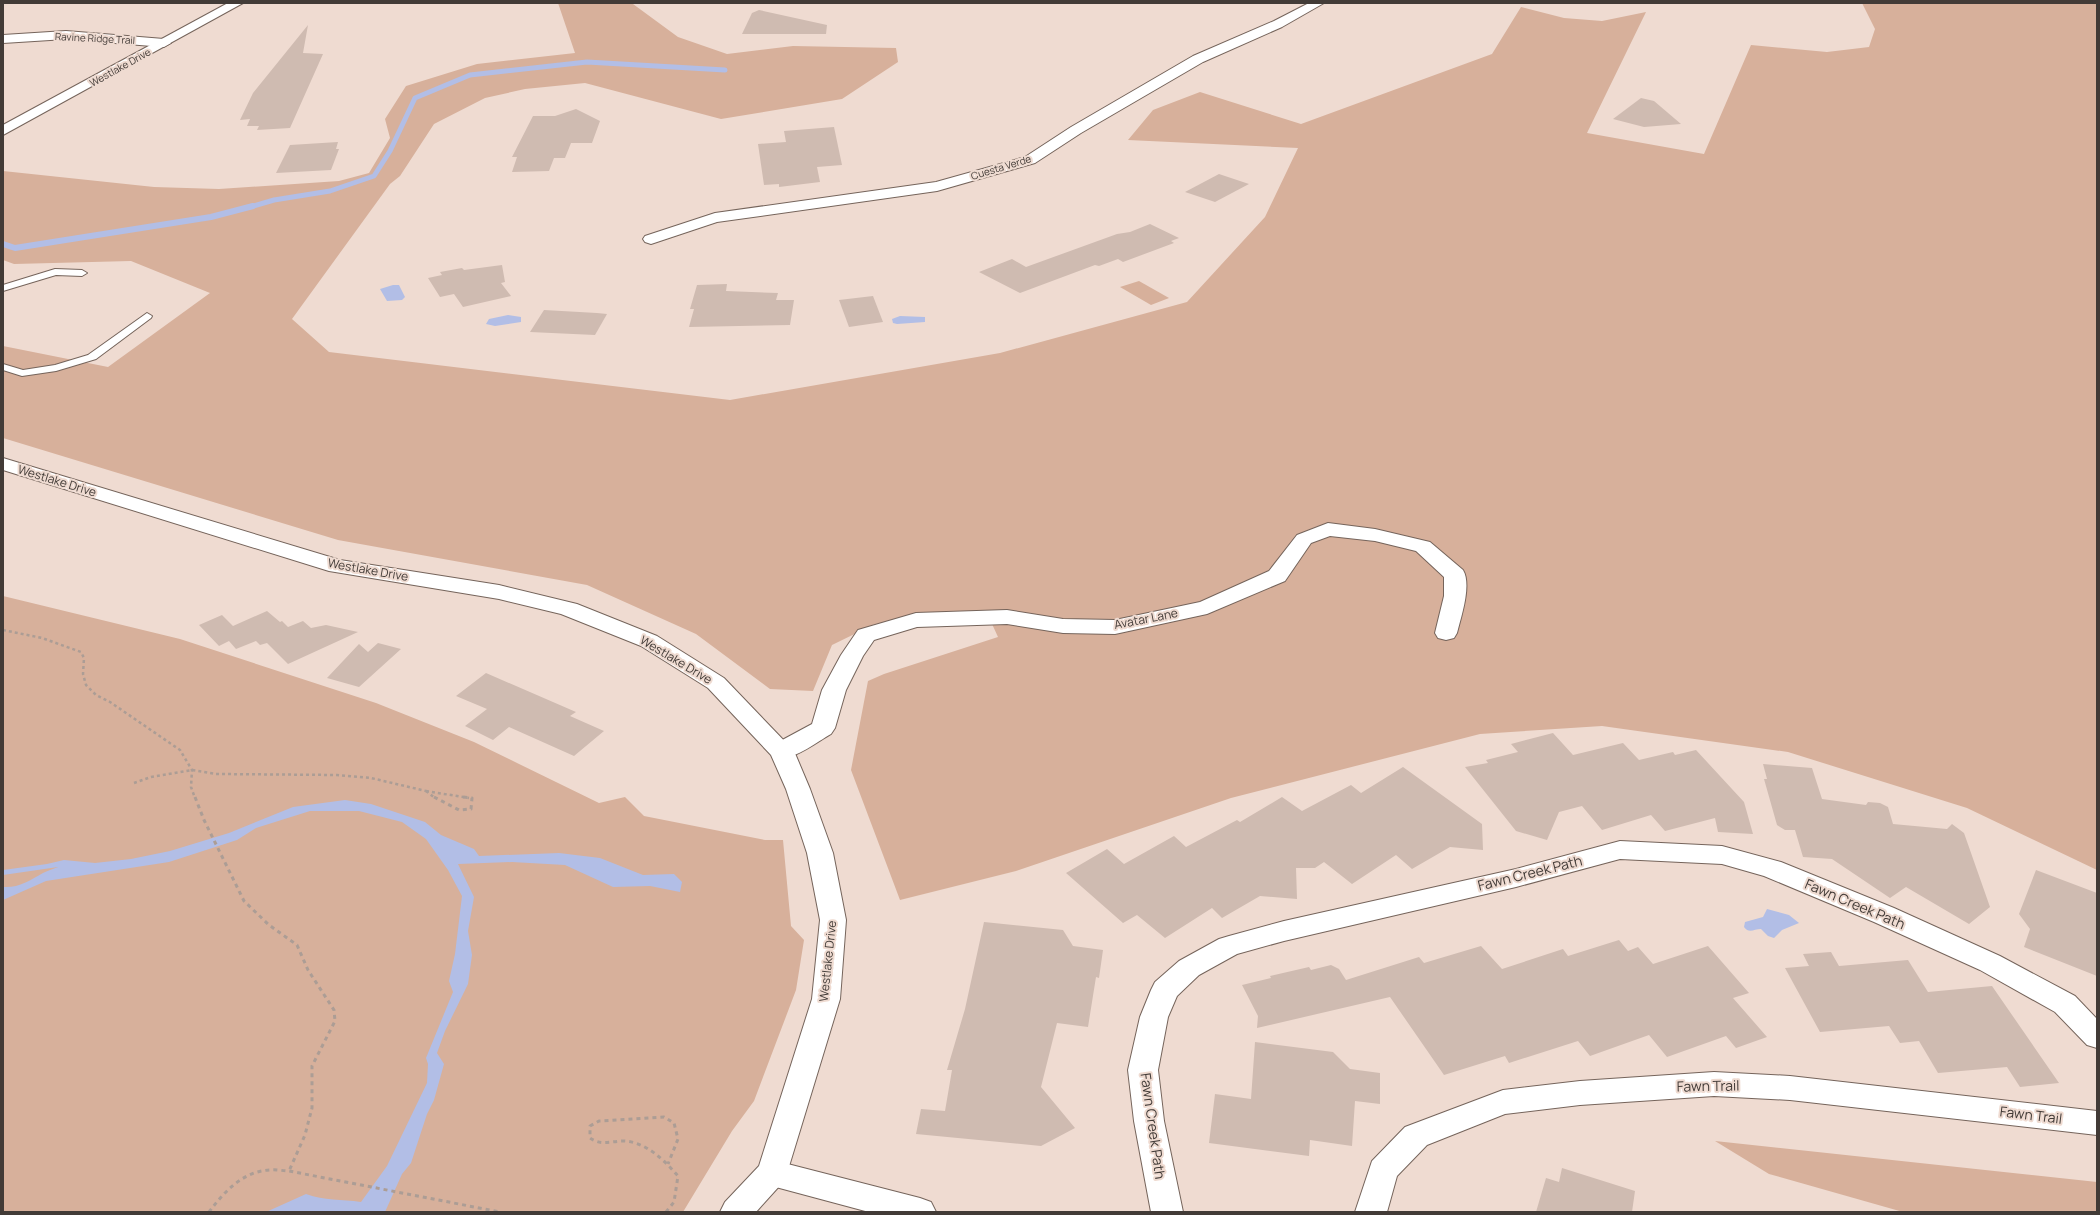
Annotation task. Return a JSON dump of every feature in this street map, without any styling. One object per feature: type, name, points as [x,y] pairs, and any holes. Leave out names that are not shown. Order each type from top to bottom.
[{"type":"street","name":"Westlake Drive","points":[[3,131],[236,3]]},
{"type":"street","name":"Cuesta Verde","points":[[651,239],[715,218],[937,186],[1030,160],[1076,130],[1198,59],[1278,24],[1318,3]]},
{"type":"street","name":"Ravine Ridge Trail","points":[[3,39],[66,35],[164,43]]},
{"type":"street","name":"Westlake Drive","points":[[3,464],[336,566],[499,592],[569,609],[650,641],[716,683],[782,751],[798,789],[820,854],[833,920],[826,999],[772,1172],[736,1212]]},
{"type":"street","name":"Avatar Lane","points":[[782,751],[823,728],[834,690],[852,655],[866,635],[916,620],[1007,617],[1063,626],[1115,627],[1207,607],[1278,576],[1304,539],[1328,529],[1375,535],[1423,546],[1456,575],[1455,596],[1446,634]]},
{"type":"street","name":"Fawn Creek Path","points":[[1167,1212],[1149,1121],[1143,1070],[1154,1017],[1165,990],[1189,968],[1229,946],[1516,878],[1620,850],[1722,855],[1772,869],[1884,915],[1990,963],[2065,1004],[2097,1037]]},
{"type":"street","name":"Fawn Trail","points":[[1371,1212],[1383,1170],[1416,1136],[1504,1102],[1580,1092],[1714,1084],[1790,1088],[2097,1123]]},
{"type":"street","points":[[772,1172],[920,1212]]},
{"type":"lane","points":[[3,288],[55,272],[82,273]]},
{"type":"lane","points":[[3,367],[22,373],[56,368],[92,357],[147,316]]},
{"type":"path","points":[[3,630],[42,638],[81,652],[84,658],[83,674],[86,685],[96,695],[110,702],[180,750],[192,770],[191,787],[204,820],[244,901],[269,925],[297,945],[308,970],[334,1010],[335,1021],[312,1066],[312,1108],[305,1135],[289,1172]]},
{"type":"path","points":[[134,783],[151,777],[192,770],[216,774],[337,775],[371,778],[426,791],[472,798],[471,809],[459,810],[440,801],[426,791]]},
{"type":"path","points":[[666,1212],[674,1202],[678,1176],[668,1164],[652,1152],[631,1143],[624,1141],[607,1144],[596,1143],[590,1138],[590,1126],[599,1120],[664,1117],[674,1123],[678,1139],[668,1164]]},
{"type":"path","points":[[209,1212],[219,1197],[233,1184],[268,1170],[289,1172],[500,1212]]},
{"type":"shaded area","points":[[558,3],[634,3],[633,4],[678,37],[727,54],[793,46],[896,48],[898,62],[842,99],[721,119],[585,83],[525,89],[485,98],[434,124],[400,176],[390,184],[292,319],[329,352],[730,400],[1000,353],[1187,302],[1265,217],[1298,148],[1128,140],[1153,110],[1200,92],[1301,124],[1492,54],[1521,7],[1564,18],[1602,21],[1646,12],[1587,133],[1704,154],[1751,45],[1827,52],[1869,47],[1875,29],[1862,3],[2097,3],[2097,870],[1967,808],[1788,752],[1602,726],[1480,734],[1231,798],[1016,871],[900,900],[851,770],[868,681],[884,674],[998,637],[987,613],[875,624],[832,645],[813,691],[770,689],[696,634],[587,585],[338,540],[3,438],[3,346],[108,367],[210,293],[131,261],[14,264],[3,260],[3,171],[154,187],[219,189],[339,181],[369,173],[390,138],[385,119],[406,86],[477,64],[575,53]]},
{"type":"shaded area","points":[[1139,281],[1169,298],[1151,305],[1120,287]]},
{"type":"shaded area","points":[[3,596],[180,639],[376,703],[474,742],[599,803],[625,797],[644,816],[765,840],[783,840],[791,926],[804,940],[796,990],[754,1101],[732,1131],[683,1212],[3,1212]]},
{"type":"shaded area","points":[[1715,1141],[2097,1182],[2097,1212],[1903,1212],[1769,1174]]},
{"type":"water","points":[[393,285],[399,285],[405,297],[402,300],[387,301],[380,289]]},
{"type":"water","points":[[508,315],[521,317],[521,322],[495,326],[486,324],[489,319]]},
{"type":"water","points":[[900,316],[925,317],[925,322],[893,323],[892,319]]},
{"type":"water","points":[[345,800],[371,804],[425,822],[441,835],[474,849],[479,856],[559,853],[600,858],[643,875],[674,874],[682,882],[680,892],[650,886],[613,887],[565,865],[512,862],[458,864],[474,897],[468,931],[472,955],[468,984],[445,1031],[437,1053],[444,1064],[434,1100],[427,1114],[411,1163],[402,1174],[385,1212],[266,1212],[306,1194],[326,1199],[361,1202],[387,1166],[427,1083],[428,1064],[426,1058],[453,992],[449,981],[455,954],[462,896],[448,870],[426,839],[402,822],[359,811],[310,811],[256,828],[237,840],[169,862],[46,881],[3,900],[3,887],[19,885],[58,867],[3,875],[3,870],[64,860],[95,863],[131,859],[170,851],[229,833],[293,807]]},
{"type":"water","points":[[1767,909],[1789,915],[1799,923],[1782,930],[1774,938],[1768,936],[1761,929],[1750,931],[1744,927],[1745,922],[1763,917]]},
{"type":"building","points":[[759,10],[827,25],[826,34],[742,34],[752,13]]},
{"type":"building","points":[[308,25],[303,53],[323,54],[290,128],[257,130],[259,126],[247,126],[250,119],[240,120],[253,93]]},
{"type":"building","points":[[1641,98],[1654,101],[1681,124],[1644,127],[1613,119]]},
{"type":"building","points":[[576,109],[600,121],[592,143],[571,143],[565,158],[554,158],[549,171],[512,172],[517,157],[512,157],[533,116],[555,116]]},
{"type":"building","points":[[834,127],[842,165],[817,167],[820,182],[779,187],[779,184],[764,185],[758,144],[786,142],[784,131]]},
{"type":"building","points":[[338,142],[336,149],[339,149],[331,170],[276,173],[290,145]]},
{"type":"building","points":[[1219,174],[1249,184],[1215,202],[1185,192]]},
{"type":"building","points":[[1150,224],[1179,238],[1171,241],[1174,243],[1123,262],[1118,259],[1099,266],[1095,265],[1020,293],[979,272],[1012,259],[1026,267],[1117,234],[1130,232]]},
{"type":"building","points":[[502,265],[505,282],[501,283],[511,296],[463,307],[454,294],[440,297],[428,278],[442,275],[440,272],[462,268],[464,270]]},
{"type":"building","points":[[727,284],[726,291],[778,293],[776,300],[794,300],[790,325],[689,327],[694,309],[690,309],[697,285]]},
{"type":"building","points":[[873,296],[883,322],[849,327],[839,300]]},
{"type":"building","points":[[544,310],[607,314],[595,335],[530,332]]},
{"type":"building","points":[[267,611],[288,627],[303,621],[311,628],[326,625],[358,632],[288,664],[267,643],[260,645],[256,641],[236,649],[229,641],[219,646],[199,625],[222,615],[233,626]]},
{"type":"building","points":[[378,643],[401,649],[359,687],[327,678],[359,644],[368,652]]},
{"type":"building","points":[[486,673],[576,712],[570,716],[604,731],[574,756],[509,727],[493,740],[465,726],[487,709],[456,696]]},
{"type":"building","points":[[1553,733],[1573,755],[1623,743],[1639,760],[1673,752],[1675,755],[1696,750],[1744,802],[1753,834],[1718,832],[1715,818],[1665,831],[1651,815],[1602,830],[1582,806],[1559,812],[1547,840],[1516,831],[1465,767],[1488,763],[1486,760],[1518,752],[1511,744]]},
{"type":"building","points":[[1763,764],[1812,768],[1822,799],[1866,805],[1868,802],[1880,803],[1888,807],[1893,824],[1947,829],[1952,824],[1964,833],[1990,907],[1969,924],[1906,887],[1890,898],[1832,859],[1803,857],[1795,830],[1785,830],[1777,825],[1764,779],[1767,779]]},
{"type":"building","points":[[1403,767],[1482,824],[1483,850],[1450,847],[1412,869],[1396,855],[1352,884],[1324,862],[1315,868],[1296,868],[1297,899],[1260,896],[1222,918],[1212,908],[1165,938],[1137,915],[1123,923],[1066,873],[1107,849],[1124,864],[1174,836],[1186,847],[1237,820],[1240,822],[1282,797],[1302,811],[1351,785],[1361,793]]},
{"type":"building","points":[[2036,870],[2097,893],[2097,976],[2024,947],[2030,929],[2019,914]]},
{"type":"building","points":[[984,922],[1063,930],[1073,946],[1103,950],[1099,978],[1096,977],[1088,1027],[1057,1023],[1041,1087],[1075,1128],[1041,1146],[916,1134],[921,1109],[945,1111],[952,1070],[947,1070],[965,1009]]},
{"type":"building","points":[[1619,940],[1628,951],[1638,947],[1653,964],[1708,946],[1749,993],[1733,998],[1767,1037],[1736,1048],[1726,1036],[1667,1057],[1649,1035],[1590,1056],[1578,1041],[1509,1063],[1505,1056],[1444,1075],[1390,997],[1257,1028],[1258,1016],[1242,985],[1271,978],[1270,976],[1309,967],[1311,970],[1331,965],[1339,969],[1346,980],[1419,957],[1424,963],[1481,946],[1502,969],[1563,949],[1568,956]]},
{"type":"building","points":[[1831,952],[1839,966],[1908,960],[1928,992],[1992,986],[2059,1083],[2020,1087],[2007,1067],[1938,1073],[1919,1041],[1900,1043],[1889,1026],[1820,1032],[1785,968],[1809,966],[1803,954]]},
{"type":"building","points":[[1255,1042],[1333,1052],[1350,1069],[1380,1073],[1380,1104],[1355,1101],[1352,1146],[1310,1140],[1309,1156],[1209,1143],[1215,1094],[1251,1099]]},
{"type":"building","points":[[1562,1168],[1635,1191],[1632,1212],[1536,1212],[1546,1178],[1559,1182]]},
{"type":"waterway","points":[[250,207],[274,200],[330,191],[374,176],[390,151],[415,98],[470,75],[587,62],[725,70]]},
{"type":"waterway","points":[[3,244],[15,248],[211,217],[253,206]]}]
